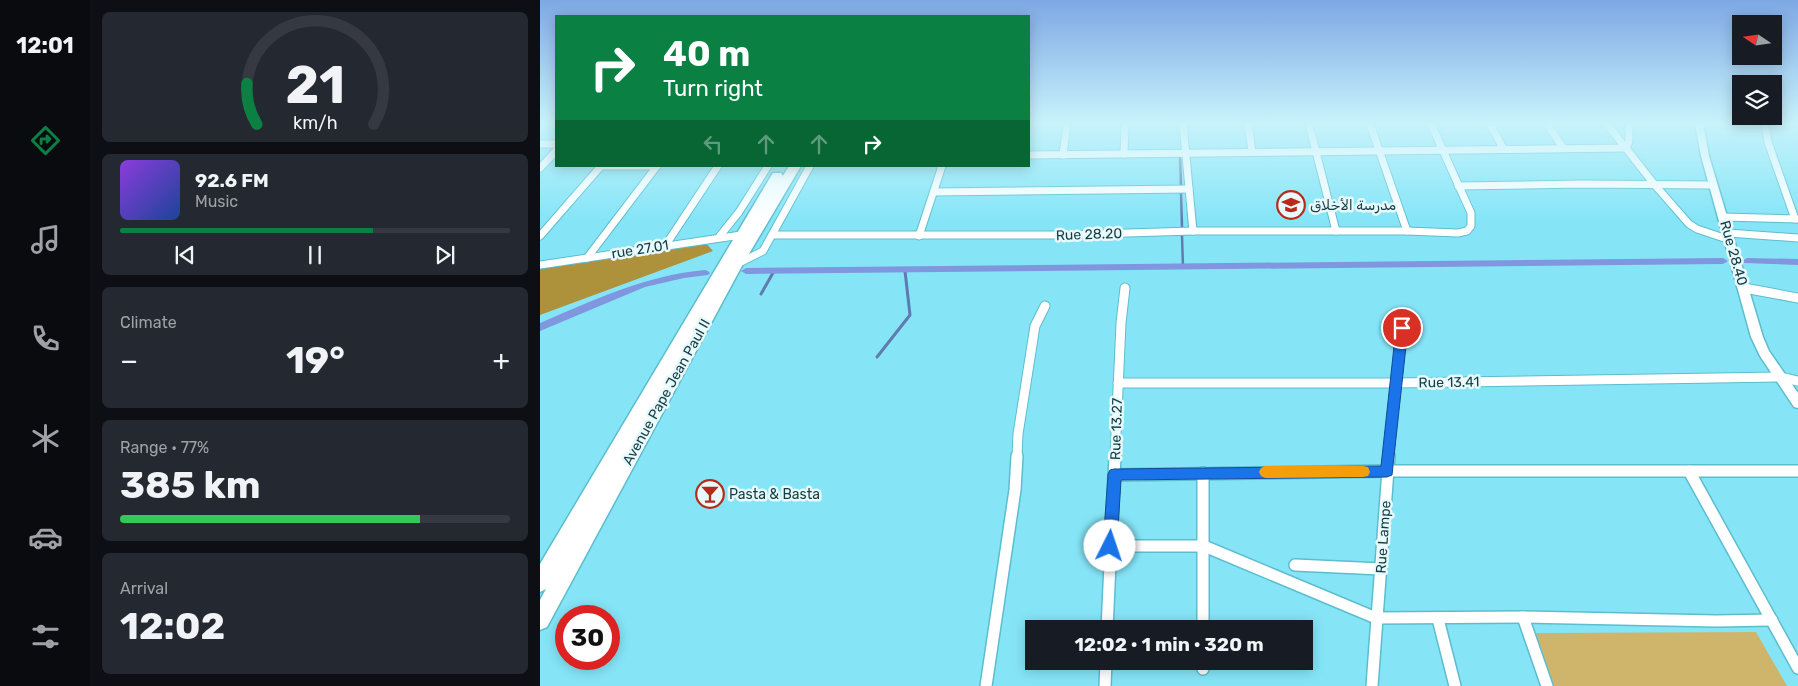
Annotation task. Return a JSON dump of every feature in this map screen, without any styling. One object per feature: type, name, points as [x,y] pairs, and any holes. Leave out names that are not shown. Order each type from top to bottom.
[{"type":"highway","name":"Avenue Pape Jean Paul II","points":[[540,582],[782,167]]},
{"type":"highway","name":"Avenue Pape Jean Paul II","points":[[540,620],[736,264],[793,167]]},
{"type":"street","points":[[540,168],[551,156]]},
{"type":"street","points":[[1185,156],[1193,231]]},
{"type":"street","points":[[1317,156],[1336,231]]},
{"type":"street","points":[[1381,156],[1407,231]]},
{"type":"street","points":[[1446,156],[1458,186],[1560,183],[1654,184],[1685,187],[1714,185]]},
{"type":"street","points":[[1632,156],[1689,224],[1697,229],[1729,237],[1798,238]]},
{"type":"street","name":"Rue 28.40","points":[[1707,156],[1757,337],[1780,378],[1798,403]]},
{"type":"street","points":[[1723,217],[1797,219],[1773,156]]},
{"type":"street","points":[[540,236],[599,167]]},
{"type":"street","points":[[587,258],[656,167]]},
{"type":"street","points":[[665,246],[717,167]]},
{"type":"street","points":[[719,237],[739,212],[767,167]]},
{"type":"street","points":[[736,264],[763,251],[809,167]]},
{"type":"street","points":[[920,236],[942,167]]},
{"type":"street","name":"Rue 28.20","points":[[772,235],[1061,235],[1193,231],[1407,231],[1458,233],[1467,231],[1471,226],[1471,213],[1458,186]]},
{"type":"street","points":[[934,192],[1189,189]]},
{"type":"street","name":"rue 27.01","points":[[540,265],[741,235]]},
{"type":"street","name":"Rue 13.27","points":[[1107,620],[1118,383],[1126,288]]},
{"type":"street","points":[[1744,288],[1798,298]]},
{"type":"street","points":[[986,686],[1015,490],[1018,434],[1035,326],[1045,306]]},
{"type":"street","name":"Rue Lampe","points":[[1372,686],[1387,471],[1402,328]]},
{"type":"street","name":"Rue 13.41","points":[[1118,383],[1396,383],[1780,378],[1798,381]]},
{"type":"street","points":[[1114,474],[1387,471],[1798,471]]},
{"type":"street","points":[[1689,471],[1798,668]]},
{"type":"street","points":[[1203,473],[1203,620]]},
{"type":"street","points":[[1110,546],[1204,546],[1376,618],[1438,620],[1523,617],[1716,621],[1772,620]]},
{"type":"street","points":[[1295,565],[1381,568]]},
{"type":"street","points":[[1523,617],[1547,686]]},
{"type":"street","points":[[1438,620],[1455,686]]},
{"type":"street","points":[[1106,670],[1106,686]]},
{"type":"shaded area","points":[[705,242],[713,251],[540,315],[540,269]]},
{"type":"shaded area","points":[[1756,632],[1787,686],[1554,686],[1535,633]]},
{"type":"waterway","points":[[1180,157],[1181,185]]},
{"type":"waterway","points":[[1181,193],[1182,227]]},
{"type":"waterway","points":[[1182,236],[1183,267]]},
{"type":"waterway","points":[[746,271],[1723,261]]},
{"type":"waterway","points":[[1747,261],[1798,262]]},
{"type":"waterway","points":[[761,294],[774,271],[773,273]]},
{"type":"waterway","points":[[877,357],[910,315],[905,271]]},
{"type":"waterway","points":[[540,327],[621,292],[642,285],[663,279],[705,273]]},
{"type":"slow traffic","points":[[1265,472],[1363,472]]},
{"type":"place","name":"مدرسة الأخلاق","points":[[1291,205]]},
{"type":"place","name":"Pasta & Basta","points":[[710,494]]},
{"type":"route","points":[[1110,546],[1114,474],[1387,471],[1401,352],[1402,328]]}]
